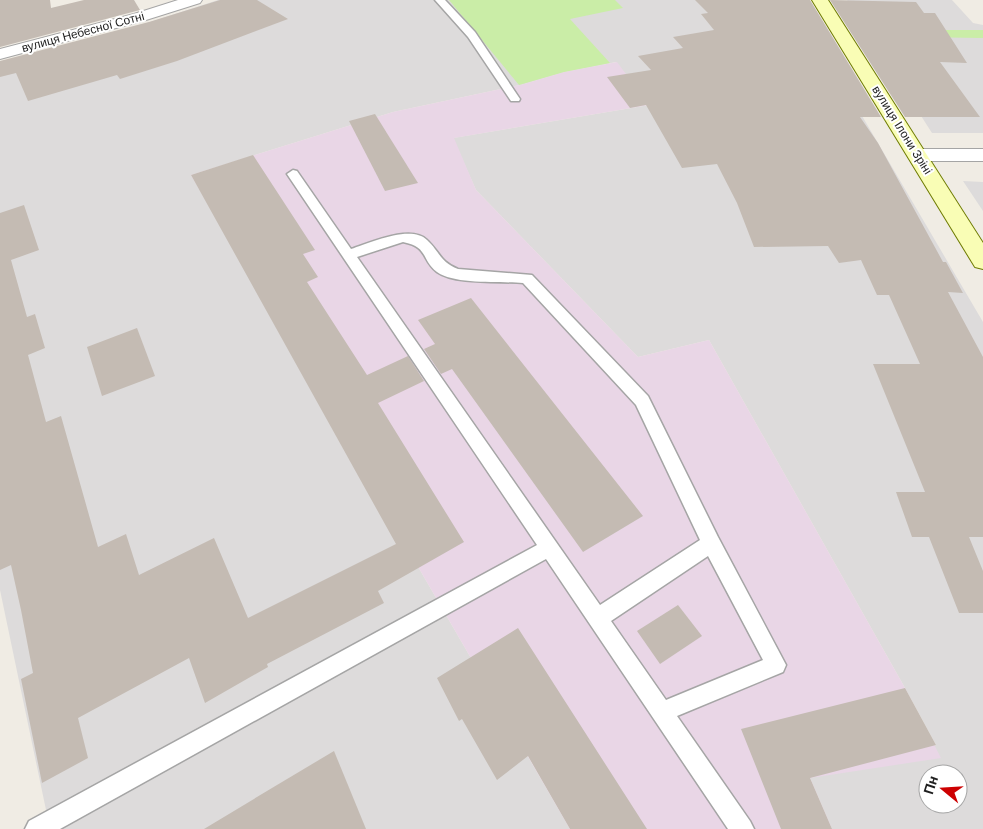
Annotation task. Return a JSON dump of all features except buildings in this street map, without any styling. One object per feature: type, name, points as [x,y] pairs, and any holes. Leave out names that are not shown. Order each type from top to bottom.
[{"type":"main road","name":"вулиця Ілони Зріні","points":[[820,0],[983,261]]},
{"type":"street","name":"вулиця Небесної Сотні","points":[[0,54],[140,17],[194,0]]},
{"type":"street","points":[[918,155],[983,156]]},
{"type":"lane","points":[[440,0],[450,8],[481,48],[515,99]]},
{"type":"lane","points":[[294,174],[742,829]]},
{"type":"lane","points":[[348,254],[403,237],[420,241],[442,268],[456,274],[527,278],[642,401],[711,543],[776,665],[662,712]]},
{"type":"lane","points":[[597,619],[711,543]]},
{"type":"lane","points":[[37,829],[548,548]]},
{"type":"shaded area","points":[[218,0],[794,0],[983,322],[983,829],[832,829],[810,778],[936,745],[905,688],[709,340],[638,357],[476,190],[453,138],[649,105],[616,62],[564,72],[524,84],[393,112],[191,175],[570,829],[50,829],[0,590],[0,62],[150,22]]},
{"type":"shaded area","points":[[847,0],[952,0],[973,23],[983,25],[983,133],[932,133]]},
{"type":"shaded area","points":[[617,62],[649,105],[454,138],[476,190],[638,357],[709,340],[905,688],[941,758],[810,778],[832,829],[570,829],[191,175],[393,112],[524,84],[564,72]]},
{"type":"shaded area","points":[[963,181],[983,182],[983,211]]},
{"type":"green space","points":[[449,0],[615,0],[623,8],[570,19],[610,63],[564,72],[519,85]]},
{"type":"green space","points":[[908,30],[983,30],[983,38],[913,37]]}]
